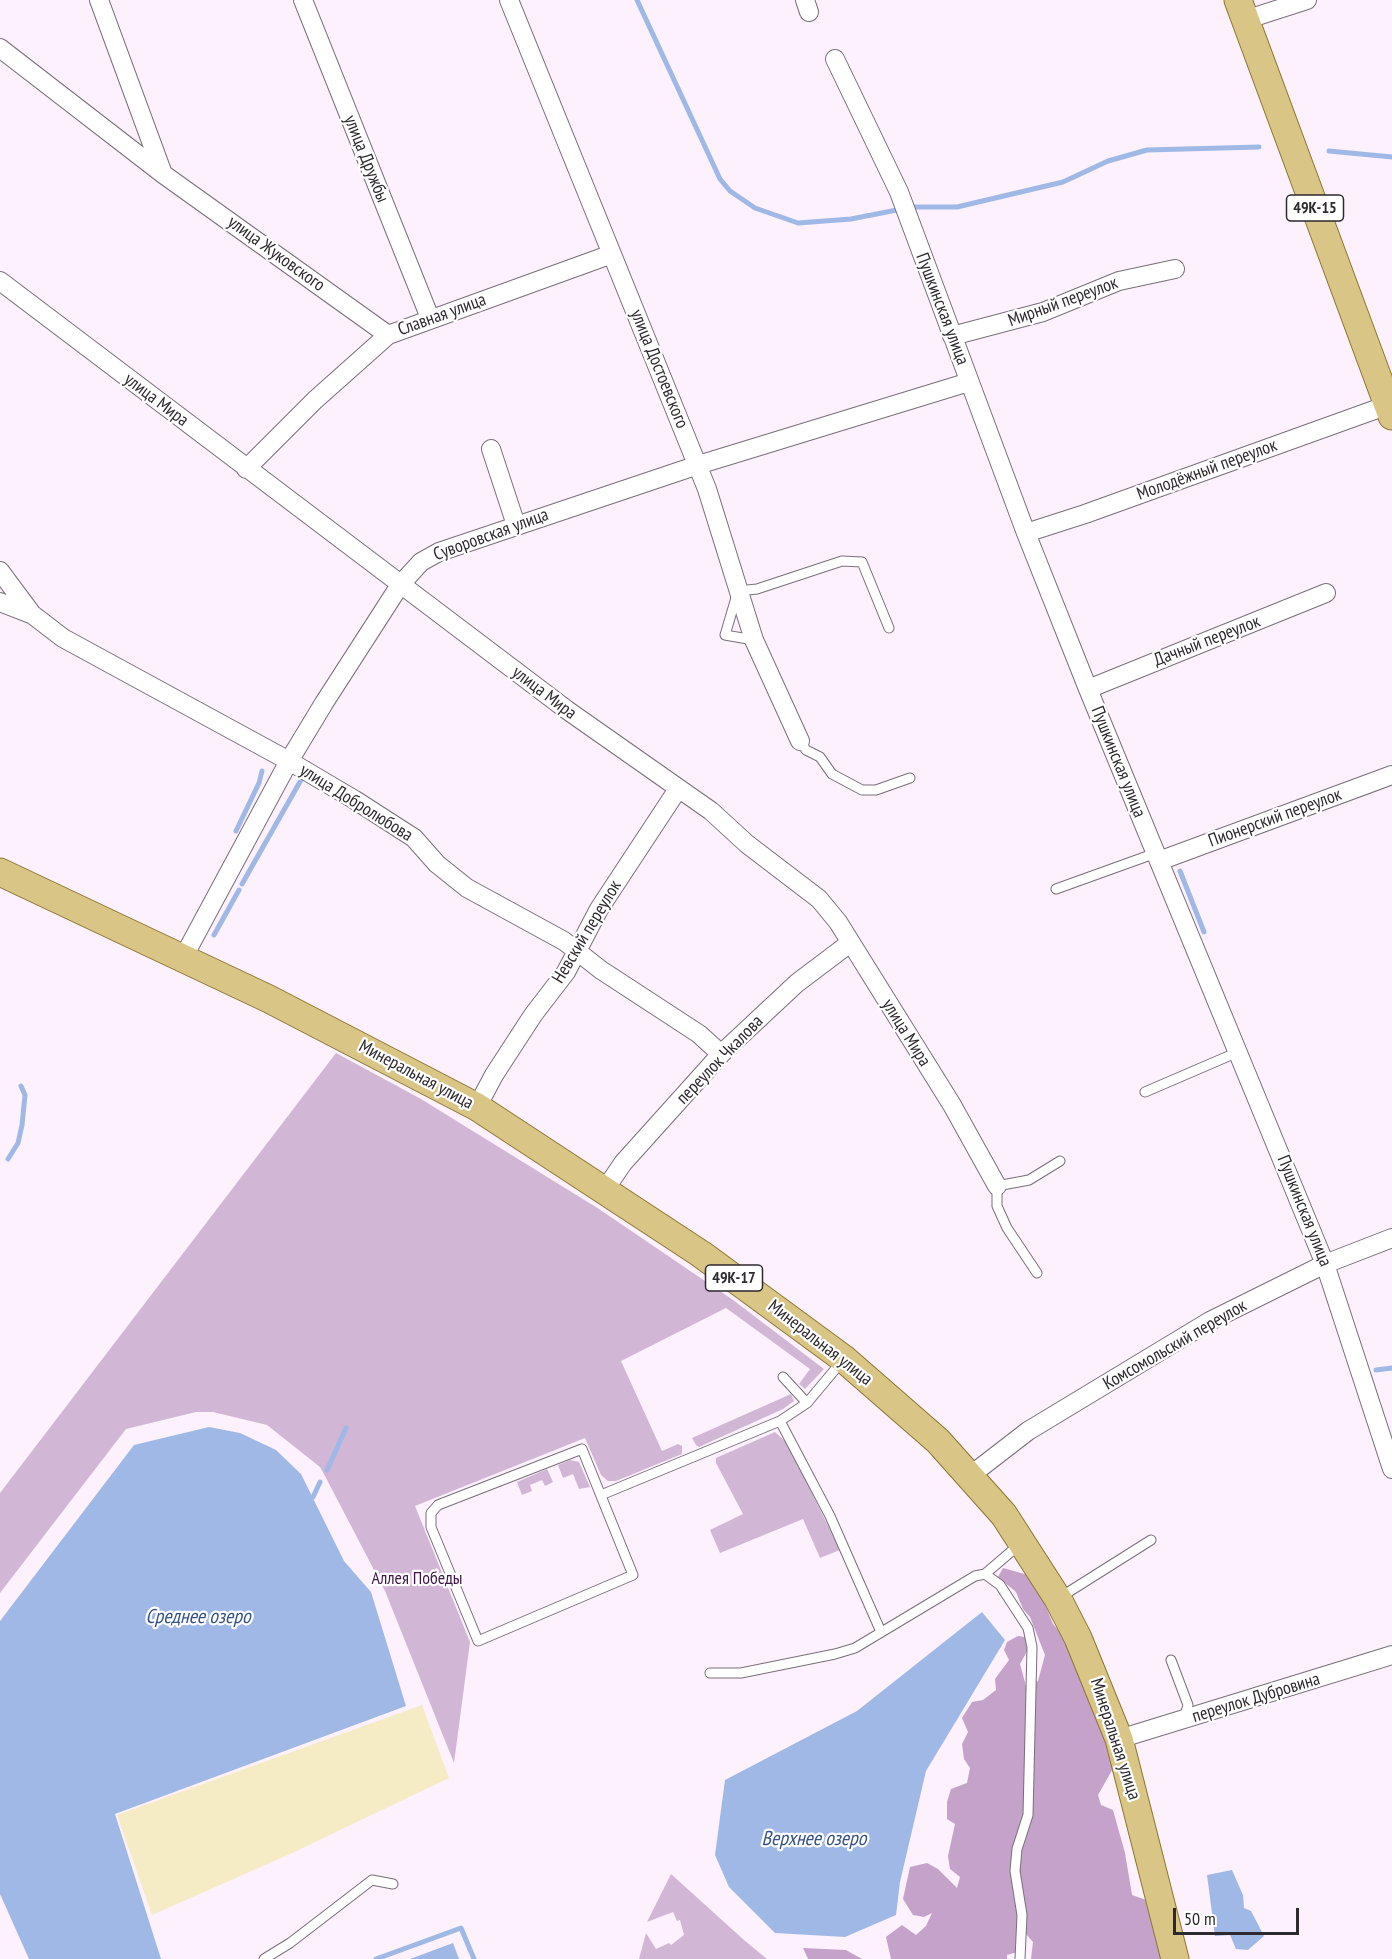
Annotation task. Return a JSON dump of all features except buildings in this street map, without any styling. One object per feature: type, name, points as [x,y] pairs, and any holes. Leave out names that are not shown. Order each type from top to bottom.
[{"type":"main road","name":"49К-15","points":[[1241,10],[1384,372],[1390,410]]},
{"type":"main road","name":"Минеральная улица","points":[[0,872],[288,1008],[477,1107],[701,1254],[844,1359],[938,1441],[971,1475],[1023,1542],[1058,1599],[1083,1649],[1119,1739],[1175,1959]]},
{"type":"street","points":[[99,0],[164,174]]},
{"type":"street","name":"улица Дружбы","points":[[303,0],[430,318]]},
{"type":"street","name":"улица Достоевского","points":[[509,0],[698,465],[754,640],[800,741]]},
{"type":"street","points":[[1241,10],[1307,0]]},
{"type":"street","name":"улица Жуковского","points":[[0,48],[164,174],[388,335]]},
{"type":"street","name":"Пушкинская улица","points":[[835,59],[898,192],[1026,533],[1088,689],[1325,1264],[1385,1426],[1392,1469]]},
{"type":"street","name":"Славная улица","points":[[246,469],[315,400],[388,335],[612,254]]},
{"type":"street","name":"Мирный переулок","points":[[952,336],[1043,312],[1119,281],[1175,269]]},
{"type":"street","name":"улица Мира","points":[[0,281],[567,710],[711,811],[747,844],[819,899],[952,1104],[997,1186]]},
{"type":"street","name":"Суворовская улица","points":[[183,958],[289,761],[400,585],[421,562],[439,552],[516,525],[698,465],[969,382]]},
{"type":"street","name":"Молодёжный переулок","points":[[1026,533],[1390,410]]},
{"type":"street","points":[[491,449],[516,525]]},
{"type":"street","name":"улица Добролюбова","points":[[0,571],[33,615],[63,638],[289,761],[414,838],[436,864],[467,888],[556,936],[699,1034],[722,1054]]},
{"type":"street","name":"Дачный переулок","points":[[1088,689],[1326,593]]},
{"type":"street","name":"улица Добролюбова","points":[[0,602],[33,615]]},
{"type":"street","name":"Пионерский переулок","points":[[1157,857],[1392,775]]},
{"type":"street","name":"Невский переулок","points":[[477,1107],[494,1075],[533,1015],[566,972],[599,909],[678,789]]},
{"type":"street","name":"переулок Чкалова","points":[[603,1191],[623,1163],[722,1054],[797,983],[850,944]]},
{"type":"street","name":"Комсомольский переулок","points":[[971,1475],[1028,1431],[1209,1321],[1325,1264],[1392,1238]]},
{"type":"street","name":"переулок Дубровина","points":[[1119,1739],[1392,1655]]},
{"type":"lane","points":[[754,640],[725,635],[738,591],[758,589],[842,561],[862,562],[889,628]]},
{"type":"lane","points":[[800,741],[806,750],[820,757],[832,774],[862,790],[876,790],[910,778]]},
{"type":"lane","points":[[1056,889],[1157,857]]},
{"type":"lane","points":[[1145,1092],[1238,1052]]},
{"type":"lane","points":[[1037,1273],[1006,1228],[996,1206],[997,1186],[1029,1180],[1060,1161]]},
{"type":"lane","points":[[601,1495],[780,1421],[807,1402],[844,1359]]},
{"type":"lane","points":[[783,1377],[807,1402]]},
{"type":"lane","points":[[780,1421],[830,1516],[881,1632]]},
{"type":"lane","points":[[582,1449],[601,1495],[633,1575],[478,1641],[431,1527],[430,1513],[438,1505],[582,1449]]},
{"type":"lane","points":[[1058,1599],[1151,1540]]},
{"type":"lane","points":[[710,1673],[741,1672],[836,1654],[855,1648],[962,1582],[985,1574],[1023,1542]]},
{"type":"lane","points":[[985,1574],[1000,1586],[1017,1609],[1028,1628],[1032,1647],[1028,1815],[1017,1849],[1015,1871],[1022,1915],[1020,1959]]},
{"type":"lane","points":[[1171,1659],[1188,1705],[1184,1720]]},
{"type":"lane","points":[[264,1959],[290,1943],[372,1880],[393,1884]]},
{"type":"green space","name":"Аллея Победы","points":[[336,1053],[421,1099],[599,1209],[733,1300],[824,1369],[805,1389],[799,1384],[810,1369],[726,1308],[621,1361],[662,1451],[678,1444],[682,1446],[682,1454],[616,1481],[608,1481],[601,1475],[585,1438],[415,1506],[470,1642],[454,1763],[385,1591],[325,1476],[320,1467],[267,1425],[213,1412],[196,1412],[126,1429],[0,1593],[0,1493]]},
{"type":"green space","points":[[791,1394],[794,1401],[783,1409],[699,1447],[692,1438]]},
{"type":"green space","points":[[775,1432],[787,1443],[840,1550],[820,1558],[803,1519],[720,1553],[710,1530],[743,1514],[716,1463],[716,1458]]},
{"type":"green space","points":[[570,1460],[579,1462],[590,1487],[579,1489],[573,1474],[563,1478],[558,1465]]},
{"type":"green space","points":[[547,1469],[553,1482],[545,1486],[542,1480],[530,1485],[532,1491],[522,1495],[517,1482]]},
{"type":"green space","points":[[671,1874],[767,1959],[639,1959],[646,1933],[656,1949],[669,1943],[671,1945],[684,1935],[680,1920],[677,1921],[673,1912],[647,1922]]},
{"type":"shaded area","points":[[1003,1568],[1028,1575],[1039,1589],[1053,1624],[1066,1640],[1077,1662],[1115,1765],[1098,1795],[1101,1805],[1113,1810],[1125,1853],[1132,1895],[1152,1902],[1162,1959],[1031,1959],[1033,1942],[1026,1934],[1024,1950],[1007,1955],[1007,1959],[891,1959],[886,1937],[902,1925],[916,1935],[926,1926],[932,1913],[924,1917],[913,1915],[903,1899],[910,1867],[927,1863],[938,1869],[957,1888],[960,1877],[950,1869],[948,1856],[955,1824],[947,1819],[947,1802],[951,1789],[967,1783],[970,1768],[964,1759],[962,1744],[968,1732],[962,1718],[972,1702],[983,1700],[996,1690],[995,1679],[1009,1660],[1004,1650],[1007,1642],[1018,1636],[1025,1637],[1030,1646],[1020,1664],[1026,1686],[1038,1681],[1045,1655],[1030,1617],[1023,1609],[1016,1592],[998,1577]]},
{"type":"shaded area","points":[[803,1948],[846,1950],[862,1959],[808,1959]]},
{"type":"sand","points":[[422,1705],[449,1778],[290,1854],[152,1915],[117,1815]]},
{"type":"water","name":"Среднее озеро","points":[[209,1427],[240,1433],[276,1450],[301,1474],[344,1561],[371,1592],[406,1706],[115,1814],[161,1959],[29,1959],[0,1894],[0,1621],[134,1445]]},
{"type":"water","name":"Верхнее озеро","points":[[982,1612],[1005,1640],[926,1771],[900,1882],[896,1915],[845,1937],[775,1933],[729,1887],[715,1855],[725,1780],[857,1711]]},
{"type":"water","points":[[1232,1870],[1243,1895],[1244,1908],[1251,1911],[1264,1936],[1248,1950],[1236,1949],[1230,1935],[1215,1936],[1207,1875]]},
{"type":"water","points":[[453,1943],[459,1959],[410,1959]]},
{"type":"waterway","points":[[637,0],[720,179],[730,191],[755,208],[798,223],[851,219],[897,210]]},
{"type":"waterway","points":[[911,207],[957,207],[1063,182],[1108,161],[1147,150],[1259,147]]},
{"type":"waterway","points":[[1329,151],[1392,157]]},
{"type":"waterway","points":[[236,831],[259,783],[262,771]]},
{"type":"waterway","points":[[242,884],[301,780]]},
{"type":"waterway","points":[[1180,871],[1204,932]]},
{"type":"waterway","points":[[214,935],[239,890]]},
{"type":"waterway","points":[[8,1159],[18,1143],[22,1125],[25,1095],[21,1086]]},
{"type":"waterway","points":[[1376,1370],[1392,1368]]},
{"type":"waterway","points":[[327,1470],[346,1428]]},
{"type":"waterway","points":[[313,1497],[320,1482]]},
{"type":"waterway","points":[[376,1959],[461,1928],[474,1959]]}]
